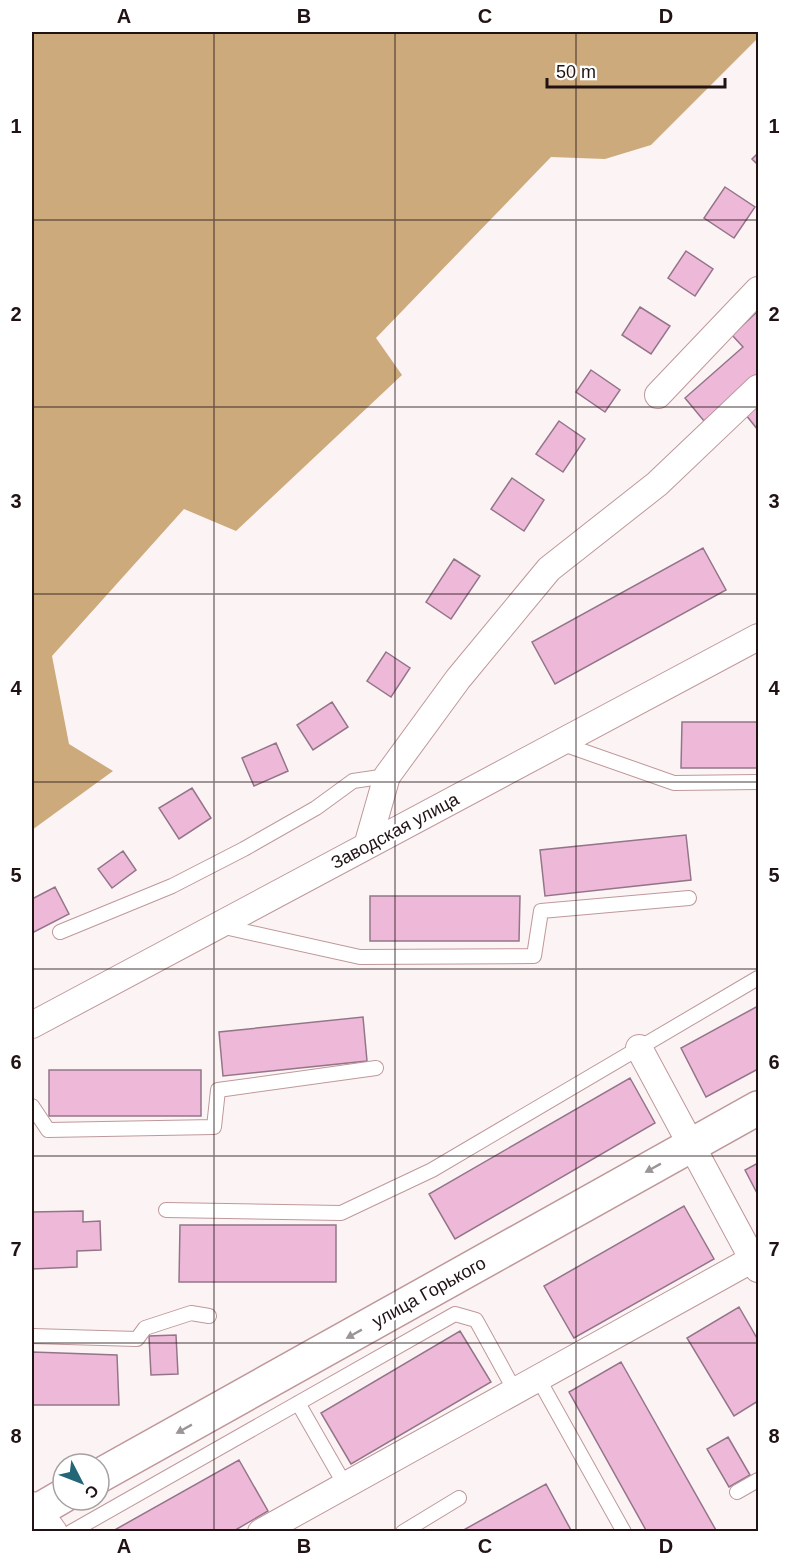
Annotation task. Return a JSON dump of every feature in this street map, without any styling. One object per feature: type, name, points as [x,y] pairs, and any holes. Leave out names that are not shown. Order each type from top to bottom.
[{"type":"main road","name":"улица Горького","points":[[111,1469],[759,1108]]},
{"type":"street","points":[[658,395],[759,290]]},
{"type":"street","points":[[367,846],[387,776],[458,679],[549,568],[657,484],[759,388]]},
{"type":"street","name":"Заводская улица","points":[[32,1025],[759,637]]},
{"type":"street","points":[[261,1532],[537,1378],[757,1261],[639,1048]]},
{"type":"lane","points":[[560,743],[674,783],[759,782]]},
{"type":"lane","points":[[60,932],[172,886],[316,808],[353,781],[387,776]]},
{"type":"lane","points":[[218,926],[360,957],[534,957],[541,911],[689,898]]},
{"type":"lane","points":[[166,1210],[340,1213],[432,1170],[759,978]]},
{"type":"lane","points":[[32,1106],[48,1130],[214,1127],[218,1090],[376,1068]]},
{"type":"lane","points":[[32,1336],[137,1339],[145,1328],[191,1313],[209,1316]]},
{"type":"lane","points":[[71,1532],[454,1314],[476,1320],[515,1391]]},
{"type":"lane","points":[[537,1378],[624,1532]]},
{"type":"lane","points":[[298,1403],[345,1485]]},
{"type":"lane","points":[[737,1492],[759,1480]]},
{"type":"lane","points":[[403,1532],[459,1498]]},
{"type":"shaded area","points":[[32,32],[758,32],[758,38],[651,145],[605,159],[551,157],[376,338],[402,375],[236,531],[184,509],[52,656],[69,744],[113,771],[32,830]]},
{"type":"building","points":[[758,153],[758,165],[752,159]]},
{"type":"building","points":[[725,187],[755,207],[734,238],[704,218]]},
{"type":"building","points":[[686,251],[713,269],[695,296],[668,278]]},
{"type":"building","points":[[640,307],[670,326],[651,354],[622,335]]},
{"type":"building","points":[[758,311],[758,373],[704,421],[685,398],[743,347],[732,335]]},
{"type":"building","points":[[591,370],[620,390],[605,412],[576,392]]},
{"type":"building","points":[[758,405],[758,430],[746,415]]},
{"type":"building","points":[[559,421],[585,439],[563,472],[536,454]]},
{"type":"building","points":[[512,478],[544,500],[524,531],[491,509]]},
{"type":"building","points":[[703,548],[726,590],[555,684],[532,642]]},
{"type":"building","points":[[454,559],[480,576],[451,619],[426,602]]},
{"type":"building","points":[[386,652],[410,668],[391,697],[367,681]]},
{"type":"building","points":[[332,702],[348,727],[313,750],[297,725]]},
{"type":"building","points":[[682,722],[758,722],[758,768],[681,768]]},
{"type":"building","points":[[276,743],[288,771],[254,786],[242,758]]},
{"type":"building","points":[[192,788],[211,818],[179,839],[159,808]]},
{"type":"building","points":[[686,835],[691,880],[545,896],[540,850]]},
{"type":"building","points":[[123,851],[136,870],[112,888],[98,869]]},
{"type":"building","points":[[55,887],[69,914],[32,933],[32,899]]},
{"type":"building","points":[[370,896],[520,896],[519,941],[370,941]]},
{"type":"building","points":[[758,1006],[758,1069],[706,1097],[681,1048]]},
{"type":"building","points":[[363,1017],[367,1061],[223,1076],[219,1032]]},
{"type":"building","points":[[49,1070],[201,1070],[201,1116],[49,1116]]},
{"type":"building","points":[[630,1078],[655,1123],[455,1239],[429,1194]]},
{"type":"building","points":[[758,1163],[758,1195],[745,1170]]},
{"type":"building","points":[[684,1206],[714,1259],[574,1338],[544,1286]]},
{"type":"building","points":[[83,1211],[83,1222],[100,1221],[101,1250],[77,1251],[77,1267],[32,1269],[32,1212]]},
{"type":"building","points":[[180,1225],[336,1225],[336,1282],[179,1282]]},
{"type":"building","points":[[739,1307],[758,1340],[758,1401],[734,1416],[687,1338]]},
{"type":"building","points":[[460,1331],[491,1382],[351,1464],[321,1413]]},
{"type":"building","points":[[176,1335],[178,1374],[151,1375],[149,1336]]},
{"type":"building","points":[[32,1352],[117,1355],[119,1405],[32,1405]]},
{"type":"building","points":[[621,1362],[717,1532],[647,1532],[569,1392]]},
{"type":"building","points":[[728,1437],[750,1475],[729,1487],[707,1449]]},
{"type":"building","points":[[239,1460],[268,1511],[232,1532],[111,1532]]},
{"type":"building","points":[[546,1484],[572,1532],[460,1532]]}]
